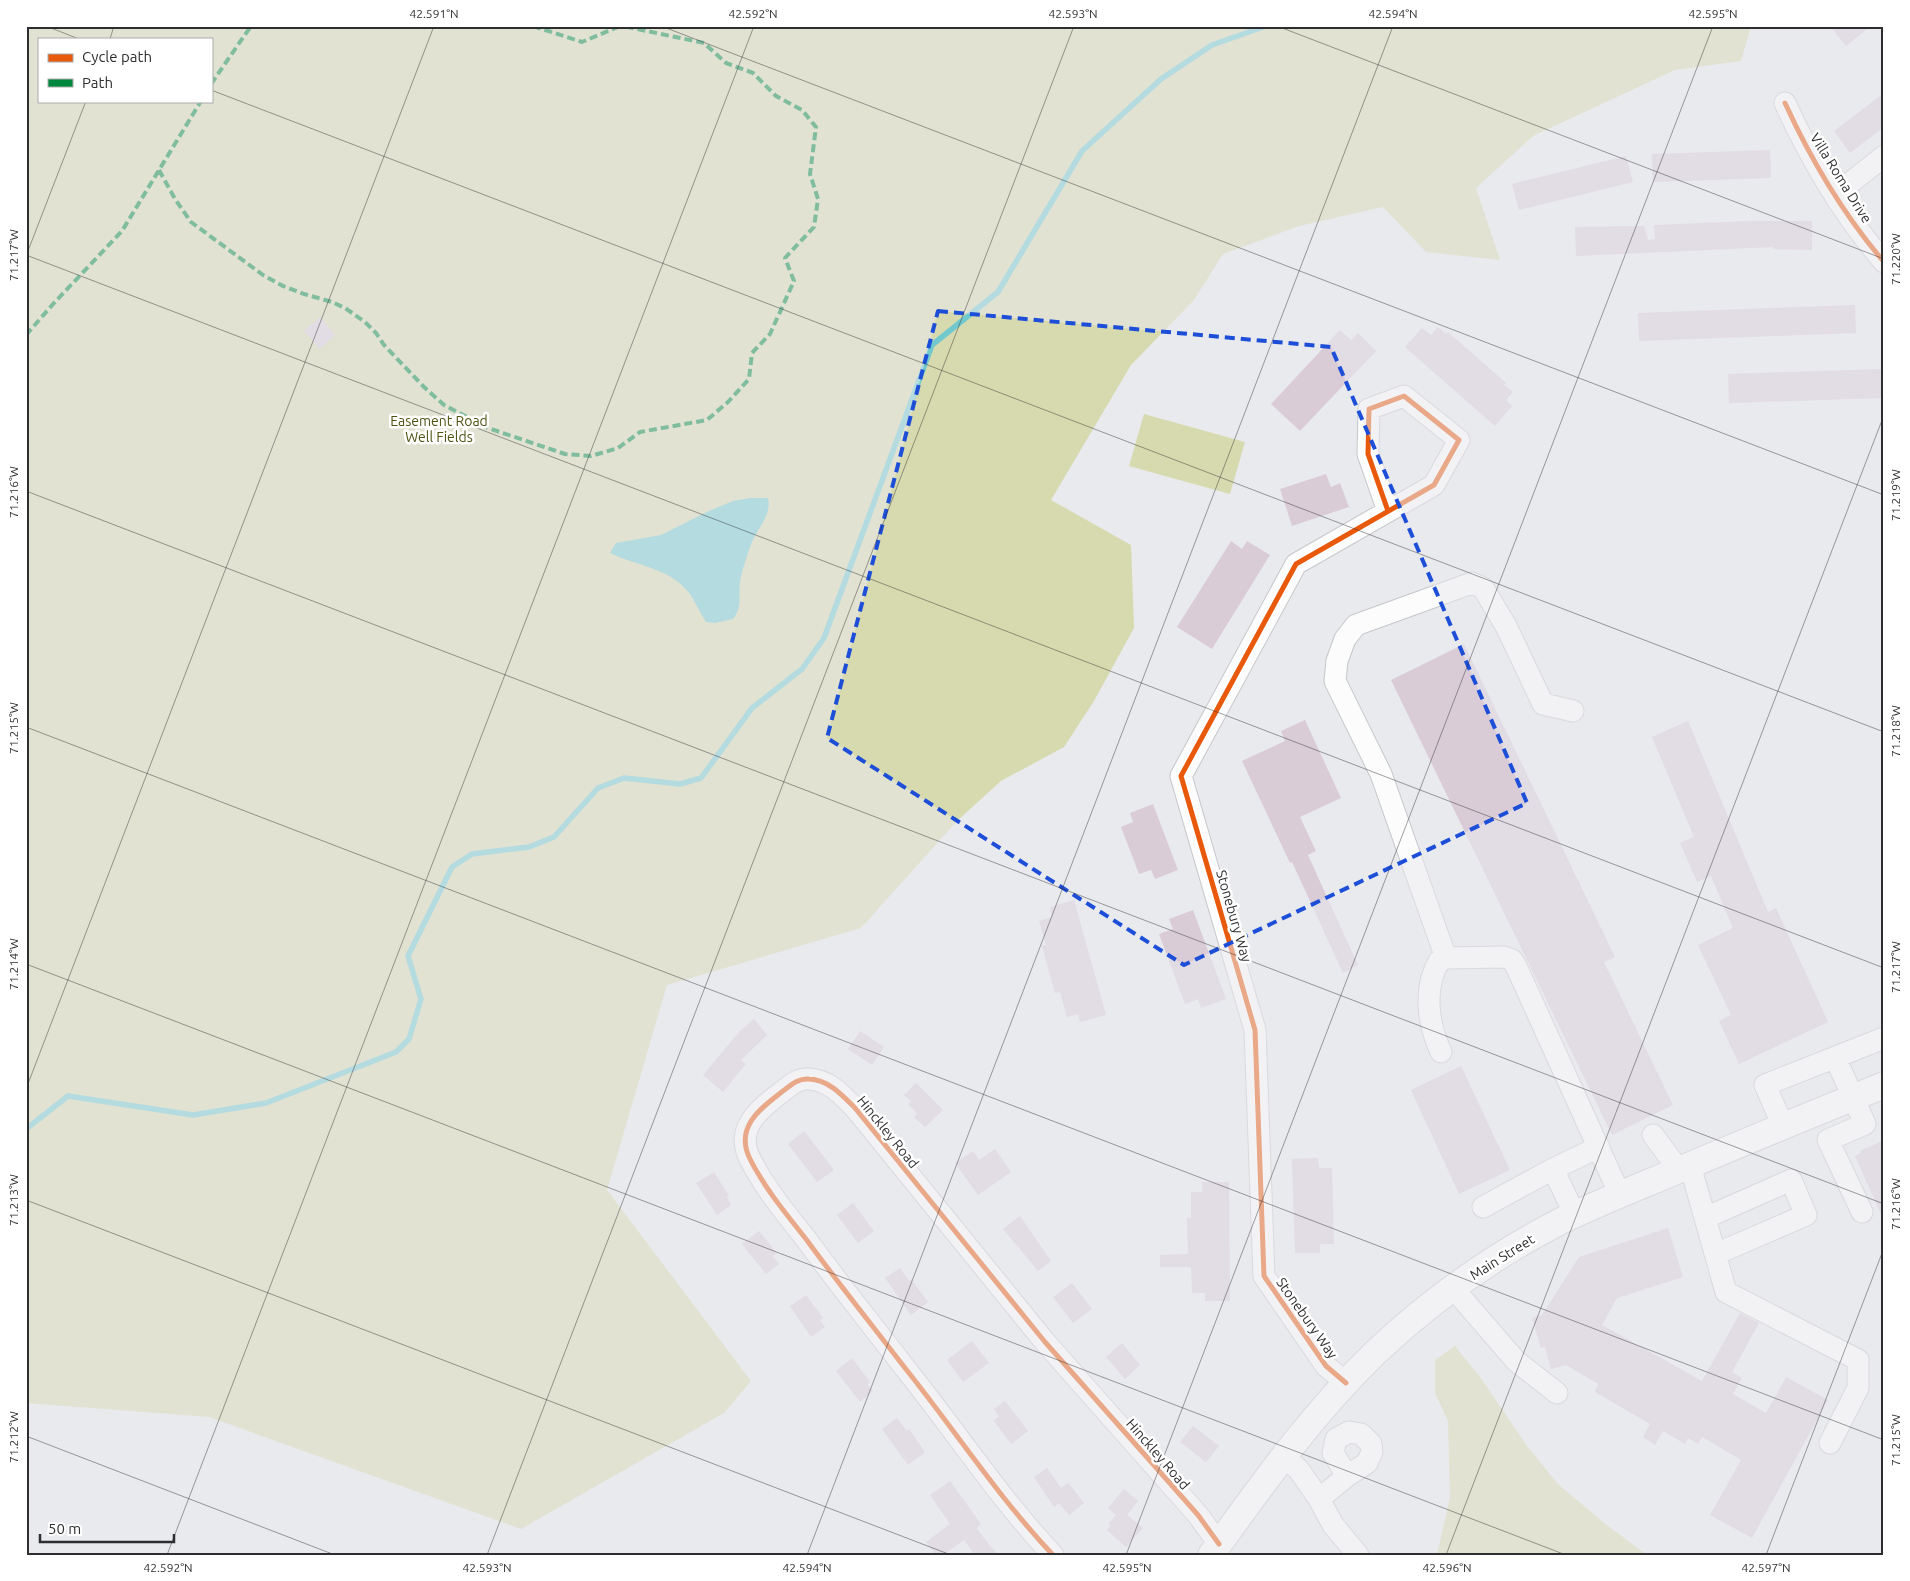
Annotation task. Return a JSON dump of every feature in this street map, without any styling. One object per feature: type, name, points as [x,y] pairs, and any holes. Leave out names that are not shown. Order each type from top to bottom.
[{"type":"main road","name":"Main Street","points":[[1215,1549],[1318,1412],[1377,1351],[1453,1288],[1524,1242],[1575,1215],[1783,1126],[1884,1086]]},
{"type":"street","name":"Villa Roma Drive","points":[[1785,103],[1803,142],[1835,195],[1884,262]]},
{"type":"street","points":[[1835,195],[1884,156]]},
{"type":"street","name":"Stonebury Way","points":[[1346,1383],[1326,1366],[1264,1276],[1255,1030],[1181,776],[1296,564],[1434,485],[1459,440],[1404,396],[1369,409],[1368,454],[1388,511]]},
{"type":"street","points":[[1446,958],[1382,774],[1335,681],[1337,661],[1345,639],[1356,625],[1472,583],[1483,588],[1506,626],[1543,704],[1572,711]]},
{"type":"street","points":[[1441,1052],[1434,1038],[1428,1006],[1431,980],[1439,961],[1446,958],[1504,957],[1512,960],[1620,1195]]},
{"type":"street","points":[[1783,1126],[1765,1085],[1884,1038]]},
{"type":"street","points":[[1836,1057],[1865,1124],[1828,1140],[1862,1212]]},
{"type":"street","name":"Hinckley Road","points":[[1052,1555],[790,1220],[749,1157],[746,1142],[747,1131],[752,1118],[763,1106],[798,1080],[808,1078],[821,1081],[836,1088],[855,1108],[1045,1342],[1198,1515],[1215,1549]]},
{"type":"street","points":[[1653,1135],[1684,1168],[1705,1218],[1726,1292],[1858,1360],[1858,1388],[1830,1443]]},
{"type":"street","points":[[1483,1207],[1553,1169],[1599,1147]]},
{"type":"street","points":[[1553,1169],[1575,1215]]},
{"type":"street","points":[[1705,1218],[1791,1180],[1806,1215],[1716,1254]]},
{"type":"street","points":[[1453,1288],[1516,1361],[1557,1393]]},
{"type":"street","points":[[1284,1456],[1299,1470],[1319,1499],[1333,1525],[1358,1555]]},
{"type":"street","points":[[1319,1499],[1347,1476]]},
{"type":"highlighted area","points":[[938,311],[1331,347],[1527,803],[1184,965],[827,738]]},
{"type":"green space","name":"Easement Road Well Fields","points":[[26,26],[1751,26],[1741,61],[1675,70],[1533,136],[1476,188],[1500,260],[1426,252],[1383,207],[1299,226],[1223,254],[1194,300],[1131,365],[1051,500],[1131,545],[1134,628],[1094,701],[1064,747],[1001,781],[957,821],[861,928],[667,985],[607,1190],[751,1381],[724,1413],[521,1529],[209,1417],[26,1403]]},
{"type":"green space","points":[[1144,414],[1245,442],[1230,494],[1129,466]]},
{"type":"green space","points":[[1455,1346],[1480,1377],[1527,1446],[1557,1483],[1604,1523],[1647,1555],[1437,1555],[1450,1497],[1448,1421],[1435,1393],[1435,1360]]},
{"type":"water","points":[[750,498],[768,498],[769,504],[766,516],[751,544],[746,558],[740,582],[739,606],[733,619],[715,623],[706,622],[690,594],[673,578],[610,553],[616,543],[661,535],[733,501]]},
{"type":"building","points":[[1830,26],[1871,26],[1846,46]]},
{"type":"building","points":[[1884,93],[1884,127],[1850,153],[1834,131]]},
{"type":"building","points":[[1770,150],[1771,178],[1653,182],[1652,154]]},
{"type":"building","points":[[1626,156],[1633,182],[1519,210],[1512,184]]},
{"type":"building","points":[[1750,221],[1812,221],[1812,250],[1773,249],[1773,247],[1576,256],[1575,227],[1644,226],[1648,240],[1655,239],[1654,225]]},
{"type":"building","points":[[1855,305],[1856,333],[1639,341],[1638,313]]},
{"type":"building","points":[[320,317],[335,335],[320,349],[304,331]]},
{"type":"building","points":[[1438,327],[1446,334],[1448,332],[1506,383],[1504,385],[1513,392],[1506,400],[1512,406],[1495,426],[1405,347],[1422,328],[1431,335]]},
{"type":"building","points":[[1340,330],[1351,340],[1358,333],[1376,351],[1300,431],[1271,404]]},
{"type":"building","points":[[1884,369],[1884,398],[1729,403],[1728,374]]},
{"type":"building","points":[[1326,474],[1331,487],[1340,483],[1349,507],[1292,526],[1280,489]]},
{"type":"building","points":[[1231,541],[1242,549],[1247,541],[1270,555],[1212,649],[1177,627]]},
{"type":"building","points":[[1464,644],[1615,957],[1604,962],[1673,1105],[1612,1135],[1391,680]]},
{"type":"building","points":[[1305,720],[1341,798],[1300,817],[1316,851],[1308,855],[1358,965],[1343,973],[1292,862],[1290,863],[1242,761],[1285,741],[1281,731]]},
{"type":"building","points":[[1688,721],[1768,912],[1776,908],[1828,1022],[1739,1064],[1719,1021],[1731,1015],[1698,945],[1733,928],[1711,876],[1697,882],[1680,843],[1694,837],[1652,737]]},
{"type":"building","points":[[1153,804],[1178,870],[1155,879],[1151,870],[1139,874],[1121,827],[1133,822],[1130,813]]},
{"type":"building","points":[[1074,900],[1106,1015],[1080,1022],[1078,1014],[1067,1017],[1060,992],[1055,993],[1042,946],[1046,945],[1039,921],[1052,917],[1050,907]]},
{"type":"building","points":[[1193,910],[1226,999],[1201,1008],[1198,999],[1185,1004],[1159,934],[1173,929],[1169,919]]},
{"type":"building","points":[[754,1019],[767,1035],[741,1060],[746,1064],[723,1092],[703,1075],[739,1032]]},
{"type":"building","points":[[860,1031],[884,1047],[872,1065],[848,1049]]},
{"type":"building","points":[[1461,1066],[1510,1170],[1459,1194],[1411,1090]]},
{"type":"building","points":[[916,1083],[943,1110],[925,1127],[914,1117],[917,1113],[908,1104],[911,1101],[904,1095]]},
{"type":"building","points":[[804,1131],[834,1170],[817,1182],[788,1144]]},
{"type":"building","points":[[1884,1140],[1884,1221],[1855,1156],[1861,1153],[1860,1151]]},
{"type":"building","points":[[995,1149],[1011,1172],[978,1195],[955,1163],[973,1151],[979,1160]]},
{"type":"building","points":[[1318,1158],[1319,1168],[1332,1168],[1334,1244],[1320,1244],[1320,1253],[1295,1253],[1292,1159]]},
{"type":"building","points":[[714,1172],[729,1196],[727,1197],[731,1205],[717,1215],[696,1183]]},
{"type":"building","points":[[1202,1182],[1229,1182],[1230,1301],[1205,1301],[1205,1293],[1192,1293],[1191,1267],[1160,1267],[1160,1255],[1188,1254],[1187,1218],[1191,1218],[1191,1192],[1202,1192]]},
{"type":"building","points":[[853,1203],[874,1231],[858,1243],[837,1215]]},
{"type":"building","points":[[1020,1216],[1051,1261],[1038,1271],[1003,1229]]},
{"type":"building","points":[[1668,1228],[1683,1277],[1617,1298],[1602,1325],[1702,1381],[1740,1313],[1759,1323],[1732,1372],[1742,1378],[1733,1394],[1766,1413],[1786,1377],[1828,1400],[1752,1538],[1710,1515],[1741,1460],[1702,1437],[1698,1444],[1688,1438],[1685,1444],[1663,1431],[1655,1445],[1643,1437],[1650,1424],[1595,1392],[1598,1384],[1566,1365],[1551,1369],[1545,1347],[1541,1348],[1532,1318],[1542,1315],[1579,1257]]},
{"type":"building","points":[[759,1231],[777,1253],[773,1256],[779,1264],[766,1274],[742,1244]]},
{"type":"building","points":[[900,1268],[928,1302],[911,1315],[885,1278]]},
{"type":"building","points":[[1072,1283],[1092,1309],[1073,1323],[1053,1297]]},
{"type":"building","points":[[806,1295],[823,1318],[820,1320],[825,1327],[811,1337],[790,1306]]},
{"type":"building","points":[[972,1341],[989,1363],[963,1382],[947,1360]]},
{"type":"building","points":[[1122,1343],[1140,1365],[1125,1379],[1106,1357]]},
{"type":"building","points":[[852,1358],[870,1382],[867,1384],[873,1391],[860,1402],[836,1371]]},
{"type":"building","points":[[1005,1401],[1028,1431],[1011,1444],[994,1421],[999,1416],[994,1409]]},
{"type":"building","points":[[897,1418],[907,1431],[909,1429],[925,1452],[908,1465],[882,1429]]},
{"type":"building","points":[[1193,1426],[1219,1446],[1206,1462],[1180,1442]]},
{"type":"building","points":[[1047,1468],[1061,1488],[1068,1483],[1084,1503],[1069,1515],[1059,1503],[1054,1507],[1034,1477]]},
{"type":"building","points":[[950,1481],[981,1524],[976,1528],[998,1555],[975,1555],[964,1540],[943,1555],[936,1555],[926,1542],[950,1524],[930,1495]]},
{"type":"building","points":[[1124,1489],[1138,1501],[1127,1515],[1143,1528],[1126,1547],[1107,1530],[1111,1525],[1108,1524],[1116,1515],[1108,1508]]},
{"type":"waterway","points":[[26,1129],[68,1096],[193,1115],[266,1103],[396,1052],[409,1039],[421,999],[408,956],[452,867],[472,854],[529,847],[554,837],[598,788],[624,778],[680,784],[701,778],[752,708],[802,669],[824,638],[932,345],[998,292],[1082,151],[1161,79],[1212,45],[1266,26]]},
{"type":"marked path","points":[[212,83],[251,26]]},
{"type":"marked path","points":[[533,26],[582,42],[620,26]]},
{"type":"marked path","points":[[159,170],[175,199],[191,222],[263,275],[283,286],[332,302],[345,308],[365,322],[384,345],[444,405],[488,428],[565,454],[591,456],[618,448],[640,432],[707,420],[728,402],[749,379],[752,353],[770,334],[794,281],[785,258],[814,227],[818,199],[810,174],[816,127],[802,110],[776,96],[753,73],[726,63],[704,43],[623,26]]},
{"type":"marked path","points":[[26,335],[122,231],[200,102]]},
{"type":"cycle path","points":[[1785,103],[1829,186],[1855,225],[1884,262]]},
{"type":"cycle path","points":[[1346,1383],[1326,1366],[1264,1276],[1255,1030],[1181,776],[1296,564],[1434,485],[1459,440],[1404,396],[1369,409],[1368,454],[1388,511]]},
{"type":"cycle path","points":[[1053,1555],[995,1487],[783,1210],[750,1159],[745,1137],[752,1119],[766,1104],[795,1082],[805,1079],[823,1082],[835,1089],[855,1108],[1045,1342],[1198,1515],[1219,1544]]}]
